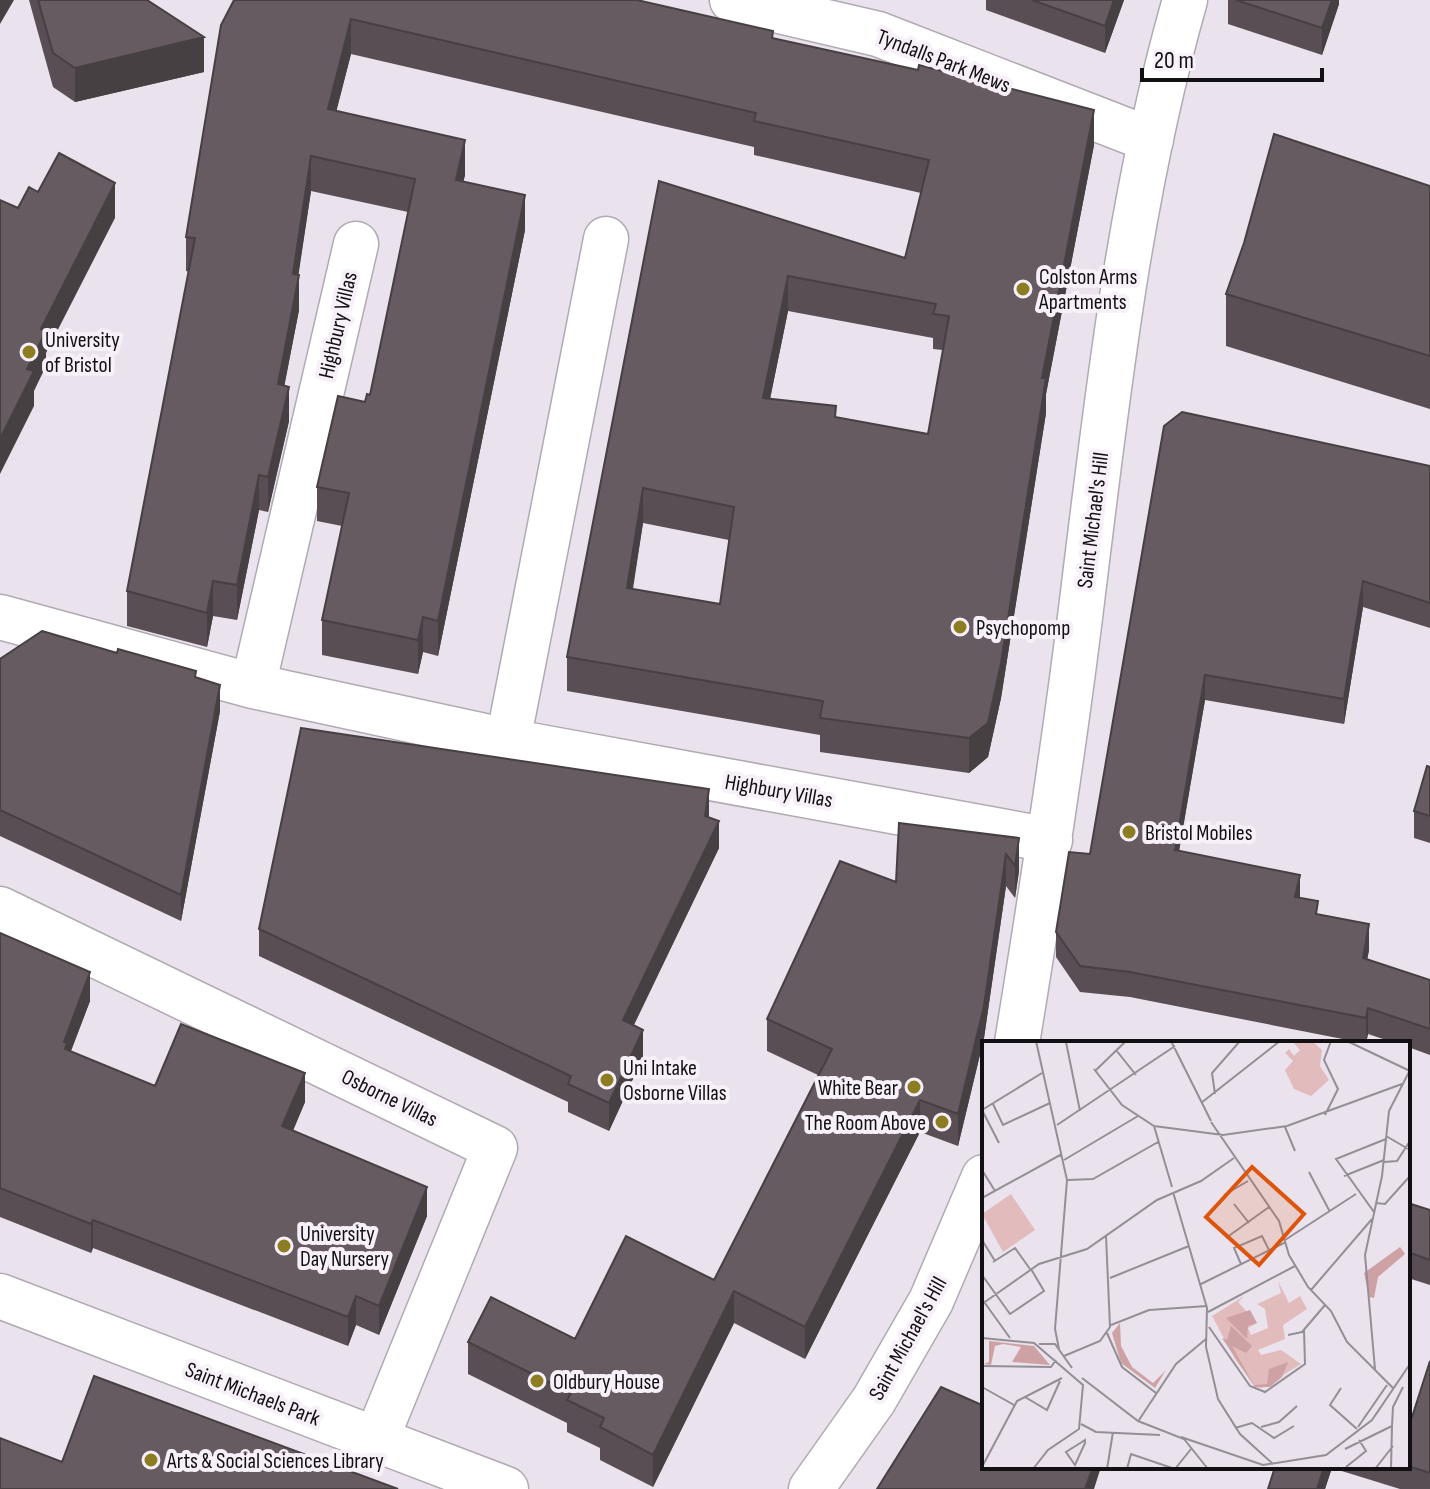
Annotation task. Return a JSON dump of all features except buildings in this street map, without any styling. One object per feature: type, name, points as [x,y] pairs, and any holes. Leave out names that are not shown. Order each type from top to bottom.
[{"type":"street","name":"Tyndalls Park Mews","points":[[732,0],[878,34],[1151,140]]},
{"type":"street","name":"Saint Michael's Hill","points":[[1017,1041],[1050,840],[1112,353],[1159,91],[1185,0]]},
{"type":"street","points":[[508,741],[606,239]]},
{"type":"street","name":"Highbury Villas","points":[[253,686],[356,244]]},
{"type":"street","name":"Highbury Villas","points":[[0,617],[253,686],[508,741],[1050,840]]},
{"type":"street","name":"Osborne Villas","points":[[0,909],[495,1148],[376,1440]]},
{"type":"street","name":"Saint Michael's Hill","points":[[811,1489],[874,1400],[931,1301],[982,1182]]},
{"type":"street","name":"Saint Michaels Park","points":[[0,1296],[506,1489]]},
{"type":"place","name":"Colston Arms Apartments","points":[[1023,289]]},
{"type":"place","name":"University of Bristol","points":[[29,352]]},
{"type":"place","name":"Psychopomp","points":[[960,627]]},
{"type":"place","name":"Bristol Mobiles","points":[[1129,832]]},
{"type":"place","name":"Uni Intake Osborne Villas","points":[[607,1080]]},
{"type":"place","name":"White Bear","points":[[914,1087]]},
{"type":"place","name":"The Room Above","points":[[942,1122]]},
{"type":"place","name":"University Day Nursery","points":[[284,1246]]},
{"type":"place","name":"Oldbury House","points":[[537,1381]]},
{"type":"place","name":"Arts & Social Sciences Library","points":[[151,1460]]}]
